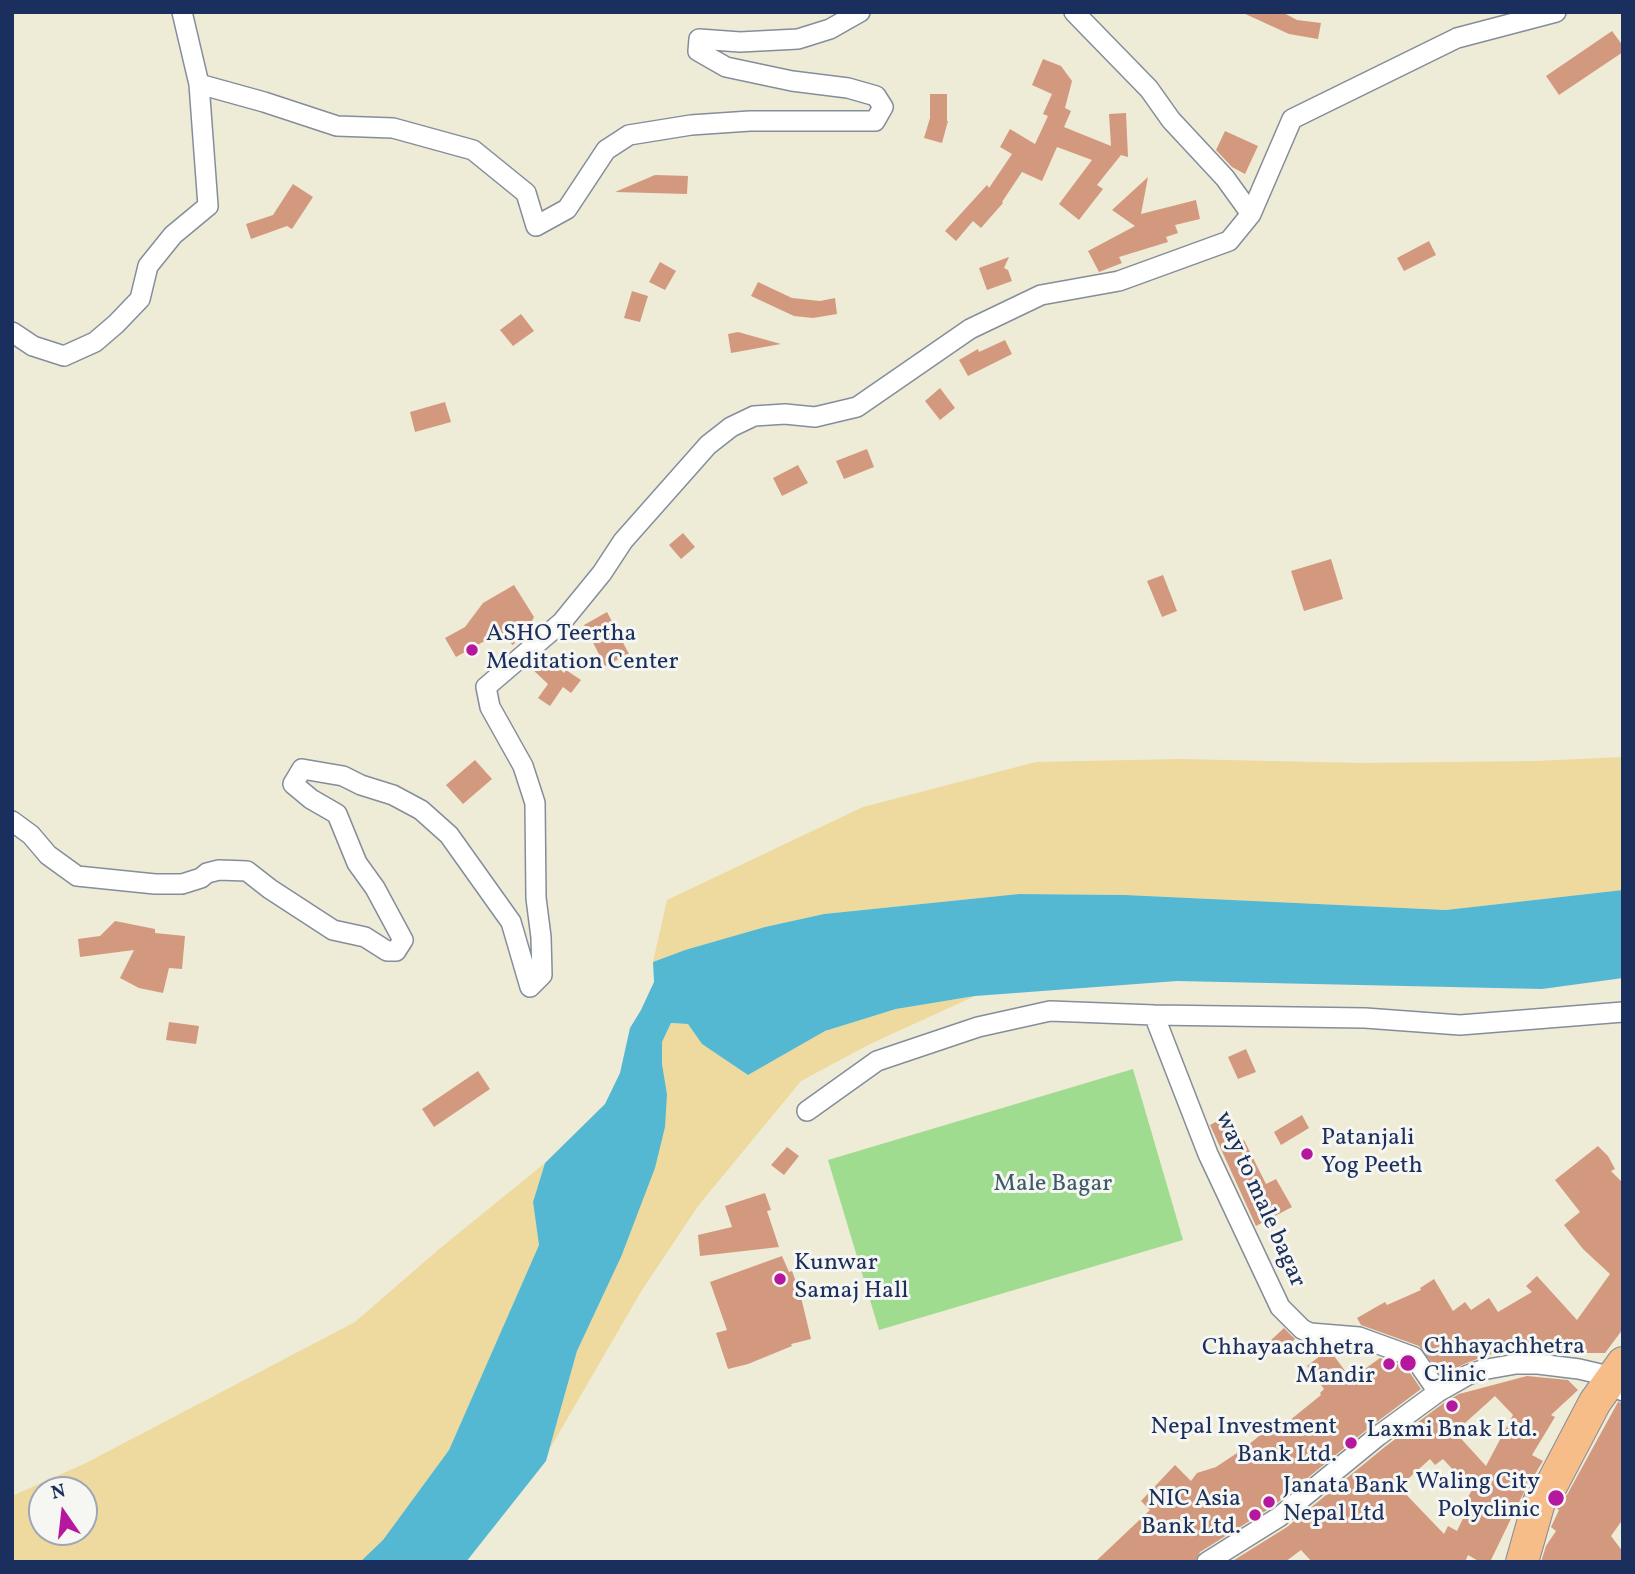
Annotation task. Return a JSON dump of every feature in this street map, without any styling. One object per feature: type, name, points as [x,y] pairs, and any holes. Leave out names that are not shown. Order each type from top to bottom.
[{"type":"highway","points":[[1522,1562],[1539,1502],[1552,1484],[1595,1402],[1620,1377]]},
{"type":"street","points":[[12,332],[33,346],[64,356],[95,342],[140,299],[149,265],[173,235],[208,206],[199,85],[182,12]]},
{"type":"street","points":[[199,85],[264,102],[337,126],[394,128],[473,150],[526,193],[536,226],[567,209],[606,150],[629,135],[691,125],[750,121],[876,121],[883,107],[876,96],[848,88],[792,81],[726,67],[698,51],[699,40],[740,42],[798,39],[830,29],[860,12]]},
{"type":"street","points":[[1074,12],[1149,89],[1171,120],[1225,178],[1251,214]]},
{"type":"street","points":[[12,821],[31,835],[48,855],[77,876],[182,884],[219,870],[247,871],[333,930],[365,937],[387,951],[396,951],[403,940],[375,888],[357,863],[337,814],[293,784],[302,769],[343,776],[393,795],[421,810],[449,835],[511,922],[530,987],[542,975],[536,898],[536,803],[523,766],[490,707],[486,687],[562,622],[624,541],[708,445],[731,427],[754,416],[785,414],[815,417],[857,407],[970,329],[1041,295],[1119,281],[1229,241],[1251,214],[1292,119],[1457,38],[1556,12]]},
{"type":"street","points":[[807,1111],[877,1061],[978,1027],[1050,1011],[1365,1018],[1460,1025],[1623,1012]]},
{"type":"street","name":"way to male bagar","points":[[1154,1015],[1208,1154],[1280,1307],[1310,1334],[1359,1337],[1414,1357],[1438,1392]]},
{"type":"street","points":[[1207,1562],[1279,1517],[1378,1436],[1438,1392],[1482,1370],[1516,1364],[1579,1369],[1620,1377]]},
{"type":"green space","name":"Male Bagar","points":[[1133,1069],[1183,1240],[879,1330],[828,1160]]},
{"type":"sand","points":[[1623,757],[1623,890],[1446,910],[1125,895],[1019,894],[824,914],[765,927],[653,962],[667,900],[863,807],[1036,762],[1179,759],[1363,763]]},
{"type":"sand","points":[[975,996],[870,1044],[801,1081],[698,1206],[642,1290],[549,1450],[577,1351],[621,1257],[667,1094],[662,1064],[662,1042],[671,1023],[688,1024],[702,1044],[748,1075],[825,1031],[896,1009]]},
{"type":"sand","points":[[545,1163],[533,1202],[539,1245],[449,1450],[383,1540],[360,1562],[12,1562],[12,1496],[28,1489],[28,1546],[98,1546],[98,1476],[57,1476],[355,1322]]},
{"type":"water","points":[[1623,890],[1623,978],[1542,989],[1177,981],[975,996],[896,1009],[825,1031],[748,1075],[702,1044],[688,1024],[671,1023],[662,1042],[662,1064],[667,1094],[665,1127],[655,1168],[621,1257],[577,1351],[546,1461],[466,1562],[360,1562],[383,1540],[449,1450],[539,1245],[533,1202],[545,1163],[605,1104],[620,1073],[630,1028],[654,982],[653,962],[765,927],[824,914],[1019,894],[1125,895],[1446,910]]},
{"type":"building","points":[[1241,12],[1282,12],[1297,20],[1321,23],[1318,39],[1289,34]]},
{"type":"building","points":[[1612,31],[1623,46],[1623,52],[1559,95],[1546,76]]},
{"type":"building","points":[[1043,59],[1061,66],[1072,81],[1065,108],[1071,111],[1064,127],[1111,146],[1109,114],[1126,113],[1128,157],[1121,155],[1097,185],[1103,189],[1079,220],[1059,204],[1092,160],[1057,147],[1042,181],[1022,172],[1003,203],[981,228],[973,221],[956,241],[945,231],[987,185],[989,188],[1012,154],[1000,147],[1010,129],[1035,144],[1048,116],[1043,114],[1052,94],[1032,85]]},
{"type":"building","points":[[930,94],[947,94],[948,121],[942,143],[924,138],[930,118]]},
{"type":"building","points":[[1225,131],[1258,146],[1245,174],[1232,167],[1216,150]]},
{"type":"building","points":[[655,175],[688,176],[687,194],[615,192]]},
{"type":"building","points":[[1148,177],[1141,214],[1196,200],[1200,219],[1175,225],[1178,233],[1166,237],[1168,242],[1119,257],[1122,263],[1099,272],[1088,251],[1135,226],[1112,210]]},
{"type":"building","points":[[293,184],[313,197],[292,229],[287,226],[251,239],[246,224],[273,215]]},
{"type":"building","points":[[1429,241],[1436,255],[1404,271],[1397,258]]},
{"type":"building","points":[[1009,257],[1004,268],[1008,270],[1012,281],[987,290],[979,268]]},
{"type":"building","points":[[660,262],[676,271],[665,290],[649,282]]},
{"type":"building","points":[[758,282],[792,298],[820,301],[835,298],[837,314],[813,318],[794,316],[751,296]]},
{"type":"building","points":[[632,291],[648,296],[640,322],[624,318]]},
{"type":"building","points":[[521,314],[534,331],[513,346],[500,330]]},
{"type":"building","points":[[738,332],[781,344],[731,353],[728,334]]},
{"type":"building","points":[[1005,340],[1012,354],[968,376],[959,360],[978,349],[979,352]]},
{"type":"building","points":[[940,388],[955,408],[940,420],[925,401]]},
{"type":"building","points":[[445,402],[451,422],[415,432],[410,412]]},
{"type":"building","points":[[867,449],[874,467],[844,479],[836,461]]},
{"type":"building","points":[[798,465],[808,483],[782,496],[773,478]]},
{"type":"building","points":[[683,533],[695,547],[681,559],[669,545]]},
{"type":"building","points":[[1331,559],[1343,599],[1304,611],[1291,571]]},
{"type":"building","points":[[1163,575],[1177,611],[1162,617],[1147,581]]},
{"type":"building","points":[[514,585],[534,617],[529,627],[513,645],[495,632],[490,638],[456,657],[445,638],[465,627],[483,603]]},
{"type":"building","points":[[607,612],[629,654],[605,666],[584,625]]},
{"type":"building","points":[[545,655],[564,673],[566,670],[581,680],[571,693],[563,687],[550,706],[538,698],[548,684],[532,669]]},
{"type":"building","points":[[475,760],[492,779],[463,804],[446,785]]},
{"type":"building","points":[[115,921],[155,929],[155,933],[185,936],[182,969],[169,968],[163,993],[139,988],[120,978],[134,950],[80,957],[78,939],[100,936]]},
{"type":"building","points":[[169,1022],[199,1026],[196,1044],[166,1040]]},
{"type":"building","points":[[1246,1049],[1256,1072],[1238,1079],[1228,1057]]},
{"type":"building","points":[[478,1071],[490,1089],[434,1127],[422,1109]]},
{"type":"building","points":[[1302,1115],[1309,1128],[1281,1145],[1274,1132]]},
{"type":"building","points":[[1227,1116],[1241,1142],[1244,1140],[1266,1184],[1276,1179],[1292,1207],[1256,1226],[1210,1125]]},
{"type":"building","points":[[1598,1146],[1615,1169],[1611,1171],[1623,1183],[1623,1329],[1605,1353],[1494,1353],[1442,1376],[1419,1346],[1361,1325],[1357,1318],[1385,1302],[1387,1305],[1421,1290],[1420,1288],[1434,1279],[1453,1311],[1465,1302],[1471,1310],[1489,1298],[1498,1312],[1532,1292],[1526,1286],[1537,1276],[1577,1320],[1610,1274],[1583,1249],[1564,1225],[1580,1212],[1555,1180]]},
{"type":"building","points":[[787,1147],[799,1156],[784,1175],[771,1165]]},
{"type":"building","points":[[765,1193],[771,1210],[767,1211],[779,1247],[700,1256],[698,1235],[732,1227],[725,1206]]},
{"type":"building","points":[[782,1256],[789,1272],[792,1271],[800,1293],[811,1339],[728,1369],[716,1333],[727,1330],[710,1282]]},
{"type":"building","points":[[1284,1328],[1295,1339],[1280,1353],[1269,1342]]},
{"type":"building","points":[[1329,1349],[1351,1379],[1380,1358],[1406,1367],[1421,1389],[1272,1507],[1200,1552],[1195,1562],[1095,1562],[1150,1510],[1141,1501],[1175,1465],[1191,1481],[1197,1473],[1216,1467],[1246,1447],[1279,1419],[1284,1425],[1321,1395],[1324,1389],[1307,1366]]},
{"type":"building","points":[[1527,1376],[1568,1380],[1578,1390],[1551,1415],[1555,1417],[1532,1455],[1543,1461],[1524,1492],[1490,1562],[1480,1562],[1468,1555],[1465,1562],[1312,1562],[1301,1550],[1285,1562],[1231,1562],[1287,1527],[1386,1446],[1459,1394]],"holes":[[[1495,1396],[1513,1415],[1486,1466],[1455,1432]],[[1430,1459],[1435,1465],[1443,1459],[1472,1490],[1465,1502],[1470,1504],[1457,1531],[1448,1526],[1444,1534],[1399,1487]]]},
{"type":"building","points":[[1618,1402],[1623,1403],[1623,1519],[1611,1536],[1623,1552],[1623,1562],[1541,1562],[1546,1546],[1556,1531],[1551,1527],[1559,1510],[1557,1509]]},
{"type":"place","name":"ASHO Teertha Meditation Center","points":[[472,650]]},
{"type":"place","name":"Patanjali Yog Peeth","points":[[1307,1154]]},
{"type":"place","name":"Kunwar Samaj Hall","points":[[780,1279]]},
{"type":"place","name":"Chhayachhetra Clinic","points":[[1408,1363]]},
{"type":"place","name":"Chhayaachhetra Mandir","points":[[1389,1364]]},
{"type":"place","name":"Laxmi Bnak Ltd.","points":[[1452,1406]]},
{"type":"place","name":"Nepal Investment Bank Ltd.","points":[[1351,1443]]},
{"type":"place","name":"Waling City Polyclinic","points":[[1556,1498]]},
{"type":"place","name":"Janata Bank Nepal Ltd","points":[[1269,1502]]},
{"type":"place","name":"NIC Asia Bank Ltd.","points":[[1255,1515]]}]
